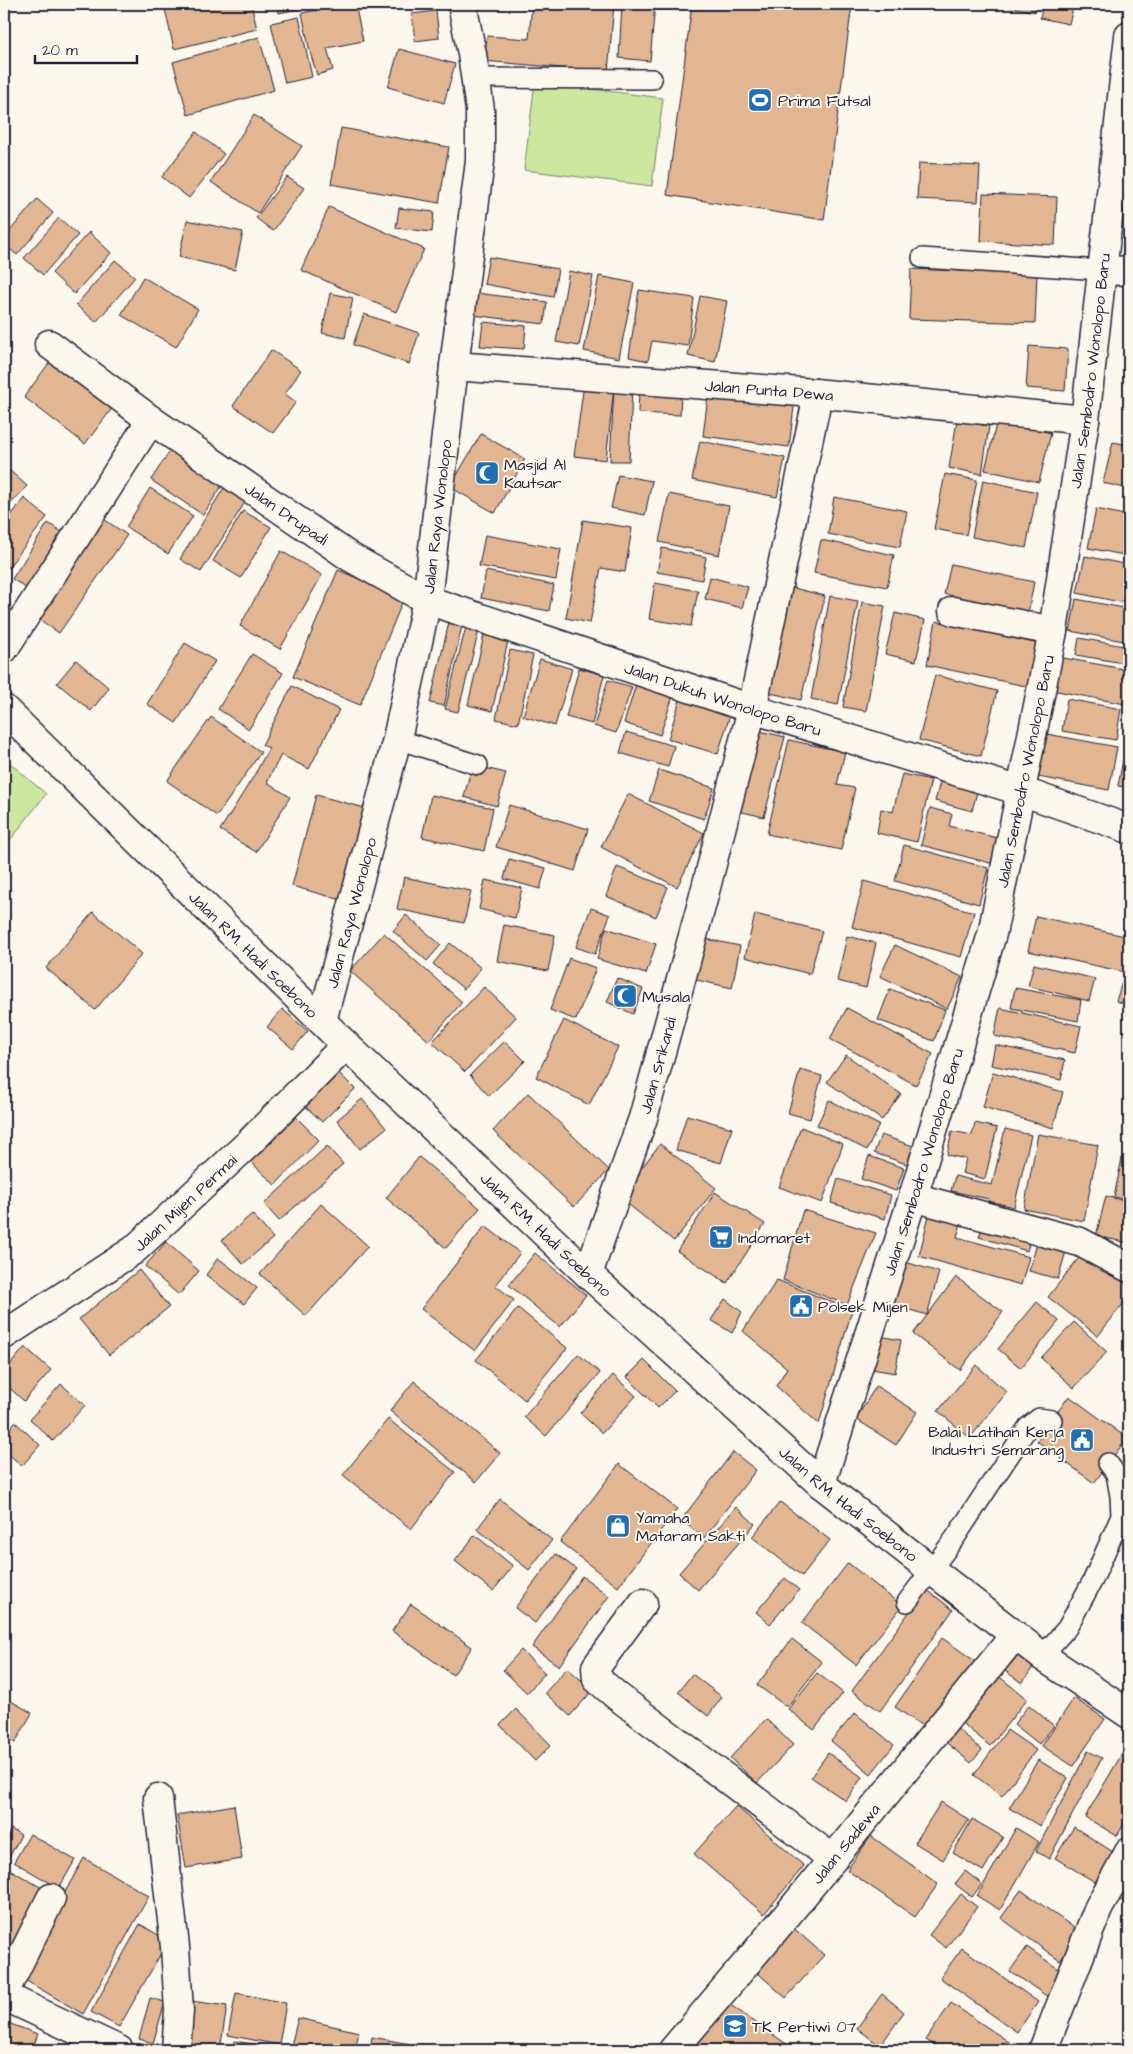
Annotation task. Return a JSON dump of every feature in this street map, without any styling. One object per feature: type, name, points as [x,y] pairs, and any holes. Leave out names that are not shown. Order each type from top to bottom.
[{"type":"street","name":"Jalan Raya Wonolopo","points":[[322,1022],[397,739],[427,600],[480,161],[480,110],[462,4]]},
{"type":"street","name":"Jalan Sembodro Wonolopo Baru","points":[[821,1484],[913,1197],[992,934],[1053,631],[1084,420],[1129,48]]},
{"type":"street","points":[[1101,270],[1129,272]]},
{"type":"street","name":"Jalan Drupadi","points":[[48,344],[151,420],[350,557],[427,600]]},
{"type":"street","name":"Jalan Punta Dewa","points":[[454,366],[815,393],[1084,420]]},
{"type":"street","name":"Jalan Srikandi","points":[[588,1274],[643,1118],[702,903],[752,709],[815,409],[815,393]]},
{"type":"street","points":[[4,649],[151,420]]},
{"type":"street","name":"Jalan Dukuh Wonolopo Baru","points":[[427,600],[752,709],[1021,791],[1129,829]]},
{"type":"street","points":[[954,611],[1053,631]]},
{"type":"street","name":"Jalan RM. Hadi Soebono","points":[[4,709],[346,1045],[588,1274],[821,1484],[1042,1656],[1129,1714]]},
{"type":"street","name":"Jalan Mijen Permai","points":[[4,1336],[134,1250],[249,1143],[346,1045]]},
{"type":"street","points":[[913,1197],[1080,1242],[1129,1268]]},
{"type":"street","points":[[643,1604],[596,1667],[598,1678],[617,1696],[833,1859]]},
{"type":"street","name":"Jalan Sadewa","points":[[673,2050],[833,1859],[1015,1635]]},
{"type":"street","points":[[158,1798],[175,1947],[179,2011],[176,2050]]},
{"type":"street","points":[[1043,2050],[1098,1909],[1129,1852]]},
{"type":"street","points":[[51,1898],[4,1995],[119,2050]]},
{"type":"lane","points":[[475,78],[652,79]]},
{"type":"lane","points":[[922,258],[1101,270]]},
{"type":"lane","points":[[397,739],[478,764]]},
{"type":"lane","points":[[907,1602],[933,1570],[1028,1427],[1039,1418],[1052,1420]]},
{"type":"lane","points":[[1042,1656],[1067,1628],[1093,1580],[1121,1516],[1116,1474],[1108,1463]]},
{"type":"green space","points":[[535,82],[663,98],[652,186],[524,170]]},
{"type":"green space","points":[[4,758],[46,794],[4,848]]},
{"type":"building","points":[[185,4],[251,4],[257,29],[174,49],[165,9]]},
{"type":"building","points":[[277,4],[322,4],[279,13]]},
{"type":"building","points":[[346,4],[355,4],[363,41],[327,48],[333,70],[317,75],[302,13]]},
{"type":"building","points":[[532,4],[614,4],[608,72],[484,61],[487,36],[529,39]]},
{"type":"building","points":[[622,4],[655,4],[650,61],[619,58]]},
{"type":"building","name":"Prima Futsal","points":[[692,4],[852,4],[824,220],[667,195]]},
{"type":"building","points":[[997,4],[1037,4],[1035,12]]},
{"type":"building","points":[[1043,4],[1074,4],[1069,24],[1040,18]]},
{"type":"building","points":[[436,11],[439,38],[415,41],[412,14]]},
{"type":"building","points":[[299,17],[312,77],[285,83],[271,23]]},
{"type":"building","points":[[259,37],[274,90],[188,115],[173,62]]},
{"type":"building","points":[[399,49],[455,64],[444,103],[388,87]]},
{"type":"building","points":[[254,115],[302,146],[258,213],[211,182]]},
{"type":"building","points":[[341,128],[449,147],[439,203],[331,184]]},
{"type":"building","points":[[196,132],[224,154],[189,198],[162,177]]},
{"type":"building","points":[[919,163],[980,166],[978,202],[917,199]]},
{"type":"building","points":[[287,177],[304,188],[273,231],[256,218]]},
{"type":"building","points":[[983,194],[1057,197],[1055,245],[981,241]]},
{"type":"building","points":[[37,199],[53,213],[17,255],[4,244],[4,238]]},
{"type":"building","points":[[329,207],[424,249],[396,312],[301,270]]},
{"type":"building","points":[[399,208],[434,212],[432,232],[396,228]]},
{"type":"building","points":[[59,218],[78,235],[43,275],[24,258]]},
{"type":"building","points":[[187,220],[243,232],[235,270],[179,257]]},
{"type":"building","points":[[89,232],[111,253],[74,294],[52,273]]},
{"type":"building","points":[[489,257],[558,269],[553,297],[484,284]]},
{"type":"building","points":[[115,260],[135,277],[96,322],[76,305]]},
{"type":"building","points":[[911,269],[1037,274],[1035,323],[909,319]]},
{"type":"building","points":[[569,271],[593,276],[579,346],[556,342]]},
{"type":"building","points":[[599,276],[634,283],[619,358],[584,351]]},
{"type":"building","points":[[143,277],[198,309],[176,347],[121,315]]},
{"type":"building","points":[[639,290],[694,298],[688,346],[652,341],[648,361],[629,357]]},
{"type":"building","points":[[330,293],[353,298],[345,338],[322,333]]},
{"type":"building","points":[[476,293],[547,302],[544,324],[473,315]]},
{"type":"building","points":[[700,296],[727,301],[715,362],[688,356]]},
{"type":"building","points":[[364,314],[419,333],[409,364],[353,345]]},
{"type":"building","points":[[483,322],[526,326],[524,349],[480,346]]},
{"type":"building","points":[[1029,346],[1068,349],[1065,391],[1026,388]]},
{"type":"building","points":[[271,350],[301,370],[285,394],[296,402],[273,433],[233,406]]},
{"type":"building","points":[[55,355],[117,402],[85,444],[24,397]]},
{"type":"building","points":[[584,384],[614,388],[606,460],[574,456]]},
{"type":"building","points":[[614,388],[632,389],[629,461],[610,461]]},
{"type":"building","points":[[709,388],[795,399],[789,447],[703,436]]},
{"type":"building","points":[[639,391],[681,394],[680,415],[638,413]]},
{"type":"building","points":[[997,420],[1051,433],[1039,482],[985,470]]},
{"type":"building","points":[[957,421],[989,426],[982,474],[949,468]]},
{"type":"building","name":"Masjid Al Kautsar","points":[[481,434],[525,459],[495,513],[450,487]]},
{"type":"building","points":[[700,441],[785,458],[777,497],[692,480]]},
{"type":"building","points":[[1113,442],[1129,445],[1129,489],[1103,483]]},
{"type":"building","points":[[175,443],[227,478],[203,515],[151,480]]},
{"type":"building","points":[[8,469],[27,486],[4,511],[4,474]]},
{"type":"building","points":[[945,474],[977,480],[966,535],[934,529]]},
{"type":"building","points":[[618,475],[652,481],[645,515],[611,508]]},
{"type":"building","points":[[983,480],[1037,492],[1026,548],[972,537]]},
{"type":"building","points":[[227,483],[249,496],[201,572],[180,559]]},
{"type":"building","points":[[150,488],[193,516],[168,554],[126,527]]},
{"type":"building","points":[[669,494],[729,506],[719,555],[659,542]]},
{"type":"building","points":[[834,497],[907,511],[900,547],[828,534]]},
{"type":"building","points":[[24,498],[47,517],[4,573],[4,525]]},
{"type":"building","points":[[1096,509],[1129,516],[1129,556],[1088,548]]},
{"type":"building","points":[[243,511],[271,527],[241,578],[213,561]]},
{"type":"building","points":[[98,515],[127,535],[59,633],[30,613]]},
{"type":"building","points":[[583,520],[632,528],[625,572],[601,568],[590,623],[566,618]]},
{"type":"building","points":[[48,523],[65,534],[29,590],[12,579]]},
{"type":"building","points":[[485,535],[561,549],[556,580],[479,566]]},
{"type":"building","points":[[821,540],[894,555],[887,587],[814,573]]},
{"type":"building","points":[[662,548],[706,557],[702,580],[657,572]]},
{"type":"building","points":[[281,551],[322,575],[280,649],[240,626]]},
{"type":"building","points":[[1085,556],[1129,565],[1129,604],[1077,593]]},
{"type":"building","points":[[951,564],[1034,582],[1028,613],[944,594]]},
{"type":"building","points":[[338,570],[404,598],[360,705],[293,677]]},
{"type":"building","points":[[486,571],[554,585],[549,611],[481,598]]},
{"type":"building","points":[[710,577],[748,587],[742,608],[705,599]]},
{"type":"building","points":[[655,583],[698,591],[691,626],[649,619]]},
{"type":"building","points":[[786,586],[825,596],[801,700],[762,691]]},
{"type":"building","points":[[830,596],[858,601],[838,705],[811,699]]},
{"type":"building","points":[[1076,599],[1129,609],[1129,642],[1070,631]]},
{"type":"building","points":[[862,602],[885,606],[866,711],[843,707]]},
{"type":"building","points":[[895,613],[925,620],[916,661],[885,654]]},
{"type":"building","points":[[450,618],[463,621],[444,706],[430,703]]},
{"type":"building","points":[[936,621],[1039,644],[1030,687],[927,665]]},
{"type":"building","points":[[467,623],[480,626],[458,712],[445,709]]},
{"type":"building","points":[[484,635],[508,641],[492,711],[468,705]]},
{"type":"building","points":[[1079,638],[1129,647],[1129,664],[1076,655]]},
{"type":"building","points":[[185,643],[215,661],[176,723],[147,704]]},
{"type":"building","points":[[510,650],[533,655],[518,724],[496,719]]},
{"type":"building","points":[[252,654],[283,673],[249,729],[218,709]]},
{"type":"building","points":[[1058,657],[1129,670],[1129,685],[1125,704],[1052,690]]},
{"type":"building","points":[[540,659],[572,669],[555,726],[523,716]]},
{"type":"building","points":[[76,660],[109,688],[91,711],[57,683]]},
{"type":"building","points":[[579,668],[604,675],[592,724],[566,717]]},
{"type":"building","points":[[935,675],[997,691],[981,756],[919,740]]},
{"type":"building","points":[[638,678],[675,690],[660,735],[624,723]]},
{"type":"building","points":[[608,680],[632,687],[616,733],[594,726]]},
{"type":"building","points":[[292,686],[339,710],[309,769],[281,755],[267,782],[290,797],[256,852],[220,830],[269,748],[262,745]]},
{"type":"building","points":[[683,690],[733,705],[718,754],[668,739]]},
{"type":"building","points":[[1067,699],[1121,709],[1116,740],[1062,731]]},
{"type":"building","points":[[211,717],[261,752],[217,816],[167,781]]},
{"type":"building","points":[[1129,728],[1129,788],[1118,786]]},
{"type":"building","points":[[755,730],[785,737],[764,817],[734,810]]},
{"type":"building","points":[[626,732],[674,746],[668,767],[620,753]]},
{"type":"building","points":[[1047,734],[1117,747],[1109,790],[1038,777]]},
{"type":"building","points":[[789,740],[845,752],[837,785],[855,788],[841,850],[767,834]]},
{"type":"building","points":[[472,765],[506,773],[497,806],[464,797]]},
{"type":"building","points":[[659,770],[714,788],[704,819],[649,801]]},
{"type":"building","points":[[902,774],[931,780],[917,842],[877,833],[881,809],[893,812]]},
{"type":"building","points":[[942,775],[979,784],[972,811],[935,801]]},
{"type":"building","points":[[628,794],[704,833],[677,887],[601,847]]},
{"type":"building","points":[[316,795],[369,809],[345,901],[292,886]]},
{"type":"building","points":[[431,795],[493,808],[484,851],[422,837]]},
{"type":"building","points":[[509,805],[588,829],[575,871],[496,847]]},
{"type":"building","points":[[930,808],[952,814],[949,826],[1001,839],[994,864],[921,845]]},
{"type":"building","points":[[904,845],[988,868],[979,904],[895,881]]},
{"type":"building","points":[[509,859],[546,868],[540,889],[504,879]]},
{"type":"building","points":[[617,867],[668,887],[656,917],[606,896]]},
{"type":"building","points":[[404,877],[471,891],[464,923],[397,909]]},
{"type":"building","points":[[485,880],[522,888],[515,918],[479,909]]},
{"type":"building","points":[[864,881],[974,912],[961,957],[852,927]]},
{"type":"building","points":[[591,908],[610,915],[595,954],[576,947]]},
{"type":"building","points":[[93,912],[142,954],[95,1010],[46,968]]},
{"type":"building","points":[[755,914],[822,931],[810,974],[745,957]]},
{"type":"building","points":[[406,915],[441,945],[427,961],[393,931]]},
{"type":"building","points":[[1036,916],[1129,937],[1129,973],[1028,951]]},
{"type":"building","points":[[504,925],[555,935],[548,971],[497,961]]},
{"type":"building","points":[[606,928],[656,944],[646,974],[597,959]]},
{"type":"building","points":[[384,933],[462,1002],[429,1041],[350,971]]},
{"type":"building","points":[[847,936],[876,943],[866,988],[837,981]]},
{"type":"building","points":[[696,937],[740,946],[732,988],[688,978]]},
{"type":"building","points":[[450,943],[481,968],[464,989],[433,964]]},
{"type":"building","points":[[895,945],[962,977],[947,1009],[880,976]]},
{"type":"building","points":[[569,958],[596,968],[576,1020],[550,1010]]},
{"type":"building","points":[[1034,964],[1095,979],[1089,1001],[1028,986]]},
{"type":"building","name":"Musala","points":[[617,978],[643,989],[633,1014],[607,1002]]},
{"type":"building","points":[[1122,982],[1129,984],[1129,1005],[1116,1001]]},
{"type":"building","points":[[484,987],[516,1017],[465,1072],[432,1042]]},
{"type":"building","points":[[1015,988],[1081,1000],[1078,1021],[1011,1008]]},
{"type":"building","points":[[890,989],[945,1010],[934,1041],[878,1020]]},
{"type":"building","points":[[847,1008],[933,1054],[916,1085],[830,1039]]},
{"type":"building","points":[[1000,1008],[1081,1026],[1075,1053],[994,1036]]},
{"type":"building","points":[[282,1009],[308,1031],[293,1049],[267,1027]]},
{"type":"building","points":[[564,1020],[618,1047],[589,1105],[536,1077]]},
{"type":"building","points":[[505,1041],[525,1061],[489,1096],[470,1075]]},
{"type":"building","points":[[995,1045],[1065,1060],[1061,1080],[991,1065]]},
{"type":"building","points":[[846,1055],[901,1094],[882,1120],[827,1082]]},
{"type":"building","points":[[335,1069],[355,1089],[322,1122],[301,1102]]},
{"type":"building","points":[[800,1070],[822,1076],[810,1119],[788,1113]]},
{"type":"building","points":[[993,1072],[1063,1092],[1053,1128],[983,1107]]},
{"type":"building","points":[[528,1093],[609,1170],[574,1207],[493,1131]]},
{"type":"building","points":[[362,1099],[386,1128],[360,1149],[337,1120]]},
{"type":"building","points":[[829,1100],[879,1125],[867,1150],[817,1125]]},
{"type":"building","points":[[294,1115],[319,1140],[275,1185],[250,1161]]},
{"type":"building","points":[[687,1115],[732,1128],[721,1163],[676,1150]]},
{"type":"building","points":[[975,1123],[997,1128],[985,1179],[962,1173],[966,1159],[947,1155],[952,1131],[972,1135]]},
{"type":"building","points":[[801,1127],[843,1144],[822,1203],[779,1187]]},
{"type":"building","points":[[1005,1129],[1031,1135],[1014,1207],[988,1201],[989,1199],[951,1191],[955,1176],[992,1185]]},
{"type":"building","points":[[1038,1134],[1098,1145],[1084,1221],[1024,1209]]},
{"type":"building","points":[[881,1135],[913,1146],[907,1164],[874,1153]]},
{"type":"building","points":[[660,1144],[716,1188],[674,1241],[619,1197]]},
{"type":"building","points":[[327,1146],[343,1164],[279,1221],[264,1204]]},
{"type":"building","points":[[869,1156],[904,1168],[896,1191],[861,1179]]},
{"type":"building","points":[[419,1157],[480,1208],[446,1248],[386,1198]]},
{"type":"building","points":[[1122,1158],[1129,1160],[1129,1200],[1114,1197]]},
{"type":"building","points":[[838,1179],[891,1195],[885,1219],[831,1203]]},
{"type":"building","name":"Indomaret","points":[[715,1192],[765,1224],[727,1283],[677,1251]]},
{"type":"building","points":[[1106,1196],[1129,1202],[1129,1243],[1096,1236]]},
{"type":"building","points":[[321,1204],[368,1246],[306,1316],[260,1274]]},
{"type":"building","points":[[931,1207],[963,1216],[957,1237],[1029,1257],[1021,1285],[919,1256]]},
{"type":"building","points":[[803,1210],[876,1233],[847,1305],[783,1280]]},
{"type":"building","points":[[252,1214],[273,1238],[243,1264],[222,1240]]},
{"type":"building","points":[[985,1219],[1032,1233],[1027,1251],[979,1237]]},
{"type":"building","points":[[485,1226],[520,1253],[495,1285],[514,1300],[475,1351],[421,1309]]},
{"type":"building","points":[[1040,1233],[1069,1241],[1058,1279],[1029,1271]]},
{"type":"building","points":[[166,1242],[199,1271],[179,1295],[145,1266]]},
{"type":"building","points":[[1085,1250],[1129,1285],[1129,1296],[1098,1336],[1048,1297]]},
{"type":"building","points":[[535,1253],[586,1295],[560,1327],[509,1285]]},
{"type":"building","points":[[218,1258],[257,1288],[244,1304],[206,1275]]},
{"type":"building","points":[[905,1262],[939,1272],[927,1315],[893,1305]]},
{"type":"building","points":[[139,1270],[169,1307],[109,1355],[79,1319]]},
{"type":"building","points":[[956,1277],[1003,1312],[960,1370],[913,1334]]},
{"type":"building","points":[[777,1280],[852,1310],[819,1424],[776,1386],[787,1368],[743,1331]]},
{"type":"building","points":[[725,1299],[742,1312],[732,1333],[711,1320]]},
{"type":"building","points":[[1037,1302],[1059,1321],[1021,1368],[998,1349]]},
{"type":"building","points":[[518,1308],[567,1348],[525,1400],[476,1360]]},
{"type":"building","points":[[1074,1322],[1107,1352],[1074,1388],[1041,1358]]},
{"type":"building","points":[[879,1336],[901,1340],[895,1373],[872,1369]]},
{"type":"building","points":[[25,1347],[51,1370],[24,1401],[4,1383],[4,1372]]},
{"type":"building","points":[[578,1354],[600,1373],[546,1436],[524,1417]]},
{"type":"building","points":[[644,1360],[675,1391],[658,1408],[627,1377]]},
{"type":"building","points":[[976,1365],[1007,1392],[970,1438],[938,1411]]},
{"type":"building","points":[[613,1375],[636,1396],[602,1433],[580,1413]]},
{"type":"building","points":[[414,1381],[500,1453],[476,1482],[390,1411]]},
{"type":"building","points":[[61,1384],[85,1405],[53,1441],[30,1419]]},
{"type":"building","points":[[876,1386],[917,1412],[896,1445],[856,1419]]},
{"type":"building","name":"Balai Latihan Kerja Industri Semarang","points":[[1069,1396],[1127,1438],[1094,1483],[1037,1441]]},
{"type":"building","points":[[388,1419],[455,1472],[411,1529],[343,1475]]},
{"type":"building","points":[[15,1422],[40,1445],[22,1466],[4,1450],[4,1435]]},
{"type":"building","points":[[733,1452],[756,1470],[704,1538],[681,1520]]},
{"type":"building","name":"Yamaha Mataram Sakti","points":[[619,1464],[677,1509],[618,1587],[560,1542]]},
{"type":"building","points":[[500,1499],[552,1540],[529,1570],[477,1529]]},
{"type":"building","points":[[780,1502],[830,1540],[802,1576],[752,1537]]},
{"type":"building","points":[[736,1507],[755,1524],[698,1590],[679,1573]]},
{"type":"building","points":[[475,1535],[513,1566],[493,1591],[455,1561]]},
{"type":"building","points":[[556,1554],[576,1569],[535,1623],[515,1608]]},
{"type":"building","points":[[848,1563],[902,1606],[856,1665],[802,1623]]},
{"type":"building","points":[[582,1576],[609,1596],[559,1666],[532,1647]]},
{"type":"building","points":[[785,1578],[799,1590],[770,1624],[756,1612]]},
{"type":"building","points":[[926,1589],[953,1610],[880,1711],[852,1691]]},
{"type":"building","points":[[411,1604],[472,1647],[453,1675],[392,1631]]},
{"type":"building","points":[[942,1638],[975,1661],[928,1730],[895,1707]]},
{"type":"building","points":[[792,1639],[822,1662],[787,1707],[757,1685]]},
{"type":"building","points":[[1016,1648],[1036,1663],[1022,1683],[1001,1668]]},
{"type":"building","points":[[521,1650],[545,1673],[527,1693],[503,1670]]},
{"type":"building","points":[[567,1668],[593,1690],[570,1716],[545,1693]]},
{"type":"building","points":[[817,1673],[843,1693],[814,1730],[788,1709]]},
{"type":"building","points":[[692,1674],[722,1697],[708,1716],[678,1692]]},
{"type":"building","points":[[996,1674],[1027,1699],[990,1746],[958,1720]]},
{"type":"building","points":[[4,1697],[32,1713],[15,1743],[4,1736]]},
{"type":"building","points":[[1074,1698],[1105,1719],[1073,1766],[1042,1746]]},
{"type":"building","points":[[1029,1705],[1054,1726],[1039,1744],[1014,1724]]},
{"type":"building","points":[[516,1709],[551,1745],[535,1761],[500,1725]]},
{"type":"building","points":[[855,1713],[894,1745],[871,1774],[831,1741]]},
{"type":"building","points":[[766,1719],[793,1745],[757,1783],[730,1758]]},
{"type":"building","points":[[954,1726],[982,1750],[971,1763],[942,1739]]},
{"type":"building","points":[[1007,1730],[1036,1750],[1002,1796],[974,1775]]},
{"type":"building","points":[[1088,1751],[1102,1758],[1049,1859],[1036,1851]]},
{"type":"building","points":[[1123,1752],[1129,1755],[1129,1815],[1117,1836],[1085,1817]]},
{"type":"building","points":[[828,1753],[862,1777],[846,1801],[811,1777]]},
{"type":"building","points":[[1038,1760],[1068,1778],[1040,1826],[1009,1808]]},
{"type":"building","points":[[941,1802],[969,1820],[943,1860],[915,1843]]},
{"type":"building","points":[[234,1805],[242,1859],[186,1868],[177,1815]]},
{"type":"building","points":[[736,1806],[804,1866],[764,1914],[694,1854]]},
{"type":"building","points":[[972,1819],[1003,1837],[983,1871],[953,1853]]},
{"type":"building","points":[[1074,1827],[1113,1852],[1095,1882],[1055,1858]]},
{"type":"building","points":[[1016,1828],[1039,1842],[1000,1910],[977,1896]]},
{"type":"building","points":[[11,1829],[21,1835],[4,1867],[4,1842]]},
{"type":"building","points":[[30,1834],[75,1860],[59,1888],[14,1862]]},
{"type":"building","points":[[871,1836],[938,1884],[915,1917],[847,1870]]},
{"type":"building","points":[[84,1858],[149,1896],[83,2014],[18,1976]]},
{"type":"building","points":[[11,1870],[47,1891],[4,1967],[4,1882]]},
{"type":"building","points":[[965,1871],[982,1884],[972,1897],[955,1884]]},
{"type":"building","points":[[1129,1874],[1129,1905],[1117,1898]]},
{"type":"building","points":[[1021,1890],[1080,1932],[1060,1961],[1001,1918]]},
{"type":"building","points":[[961,1894],[977,1907],[946,1948],[929,1935]]},
{"type":"building","points":[[140,1924],[168,1941],[119,2027],[91,2012]]},
{"type":"building","points":[[789,1924],[824,1955],[786,1998],[751,1967]]},
{"type":"building","points":[[1027,1947],[1067,1975],[1051,1999],[1010,1971]]},
{"type":"building","points":[[962,1948],[1038,2002],[1017,2032],[940,1978]]},
{"type":"building","points":[[236,1993],[286,2003],[279,2045],[228,2035]]},
{"type":"building","points":[[882,1994],[904,2012],[880,2046],[857,2028]]},
{"type":"building","points":[[150,1998],[165,2002],[153,2043],[139,2039]]},
{"type":"building","points":[[191,2001],[227,2006],[220,2050],[184,2050]]},
{"type":"building","name":"TK Pertiwi 07","points":[[726,2002],[795,2050],[695,2050]]},
{"type":"building","points":[[951,2003],[1021,2050],[941,2050],[926,2040]]},
{"type":"building","points":[[298,2018],[359,2032],[355,2050],[290,2050]]},
{"type":"building","points":[[5,2022],[38,2034],[32,2050],[4,2050]]},
{"type":"building","points":[[372,2037],[410,2044],[409,2050],[370,2050]]},
{"type":"building","points":[[234,2041],[280,2048],[279,2050],[233,2050]]},
{"type":"building","points":[[421,2044],[447,2050],[419,2050]]},
{"type":"place","name":"Prima Futsal","points":[[760,100]]},
{"type":"place","name":"Masjid Al Kautsar","points":[[487,473]]},
{"type":"place","name":"Musala","points":[[625,996]]},
{"type":"place","name":"Indomaret","points":[[721,1237]]},
{"type":"place","name":"Polsek Mijen","points":[[801,1306]]},
{"type":"place","name":"Balai Latihan Kerja Industri Semarang","points":[[1082,1440]]},
{"type":"place","name":"Yamaha Mataram Sakti","points":[[618,1526]]},
{"type":"place","name":"TK Pertiwi 07","points":[[735,2026]]}]
